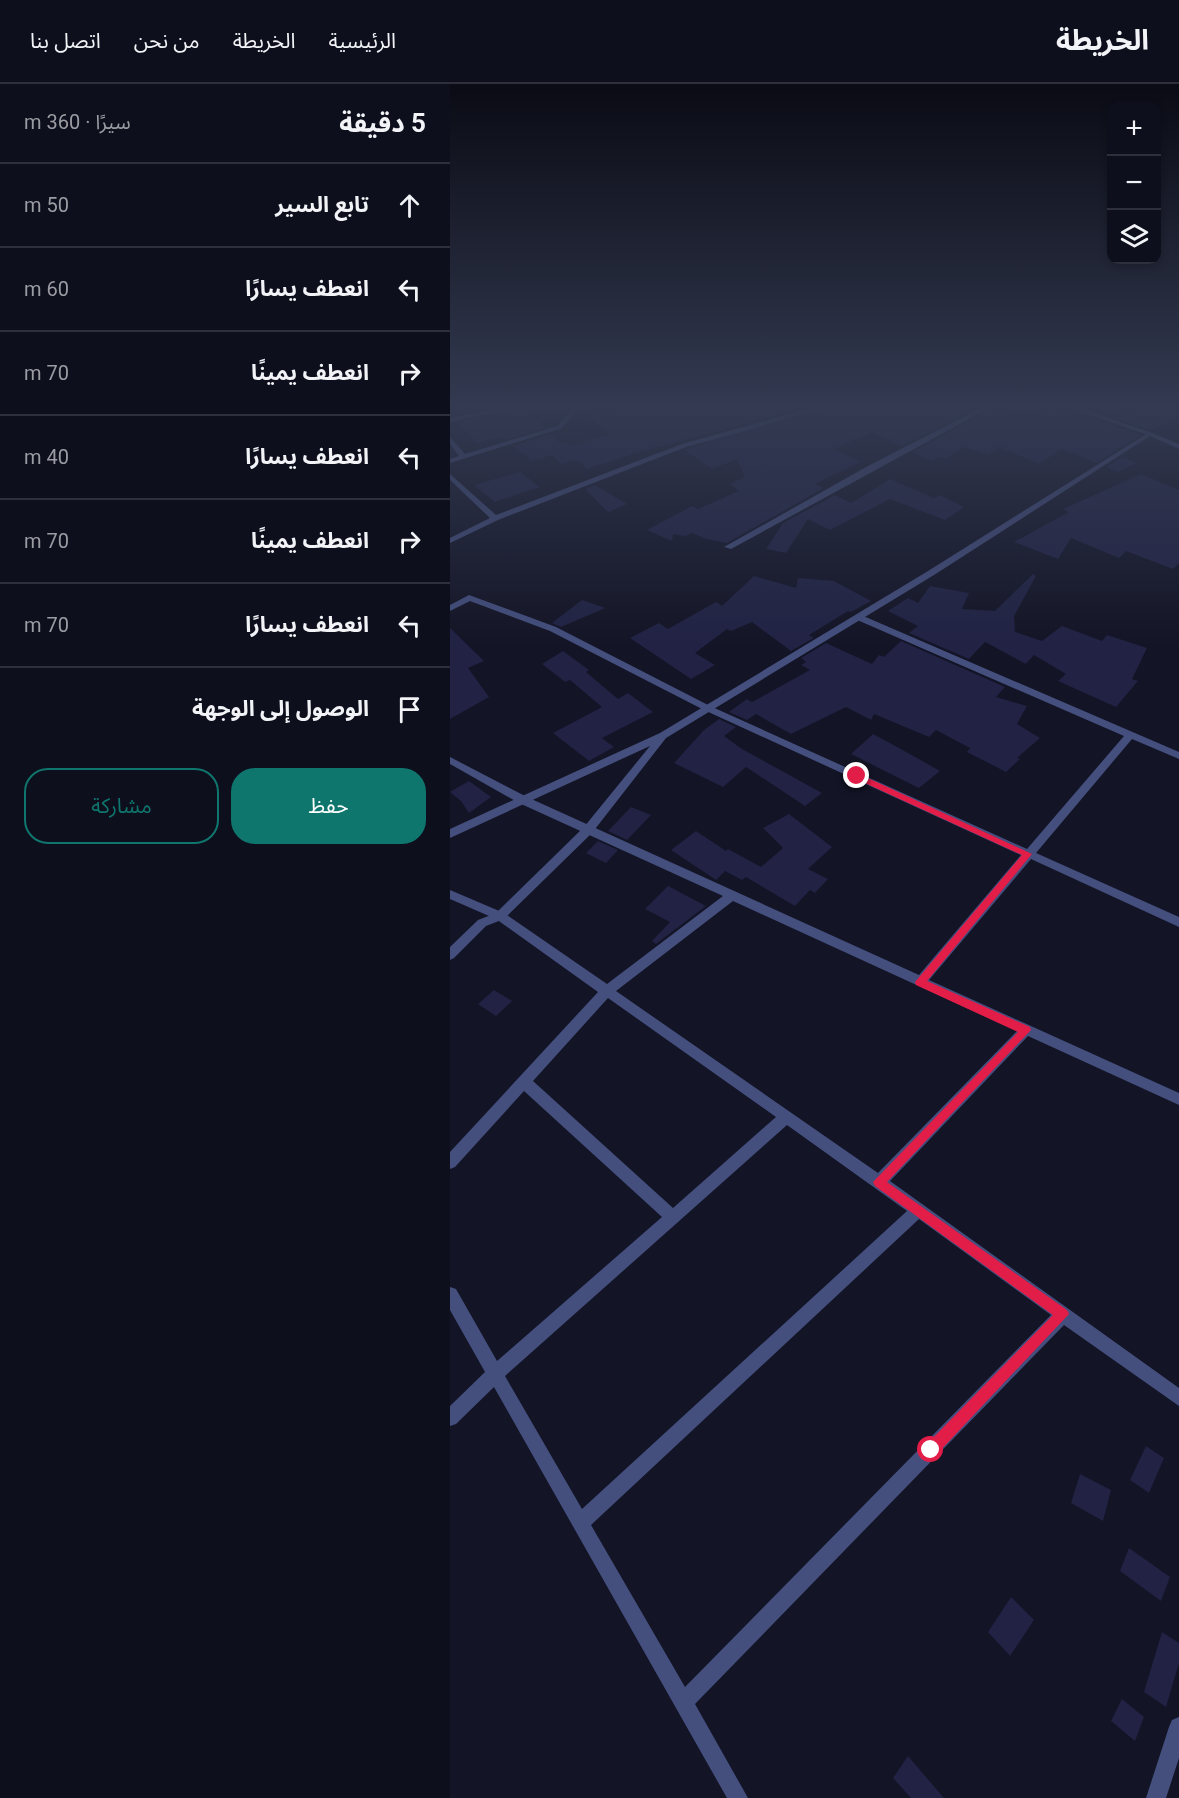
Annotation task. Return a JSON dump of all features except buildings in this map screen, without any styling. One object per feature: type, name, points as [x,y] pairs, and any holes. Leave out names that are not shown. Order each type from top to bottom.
[{"type":"street","points":[[463,488],[495,518]]},
{"type":"street","points":[[450,541],[495,518],[573,488]]},
{"type":"street","points":[[728,548],[835,488]]},
{"type":"street","points":[[450,834],[663,735],[858,617],[1064,488]]},
{"type":"street","points":[[450,608],[469,598],[554,629],[707,708],[1179,922]]},
{"type":"street","points":[[858,617],[1179,756]]},
{"type":"street","points":[[920,982],[1131,734]]},
{"type":"street","points":[[450,955],[482,923],[500,916],[588,830],[663,735]]},
{"type":"street","points":[[450,760],[523,800],[730,897],[1179,1099]]},
{"type":"street","points":[[450,894],[500,916],[879,1182],[1179,1398]]},
{"type":"street","points":[[450,1162],[607,991],[730,897]]},
{"type":"street","points":[[879,1182],[1026,1030]]},
{"type":"street","points":[[524,1082],[672,1217]]},
{"type":"street","points":[[450,1418],[494,1375],[786,1116]]},
{"type":"street","points":[[580,1523],[918,1210]]},
{"type":"street","points":[[450,1295],[738,1798]]},
{"type":"street","points":[[683,1703],[1063,1314]]},
{"type":"street","points":[[1156,1798],[1179,1727]]},
{"type":"route","points":[[857,776],[1028,854],[920,982],[1026,1030],[879,1182],[1063,1314],[931,1450]]}]
